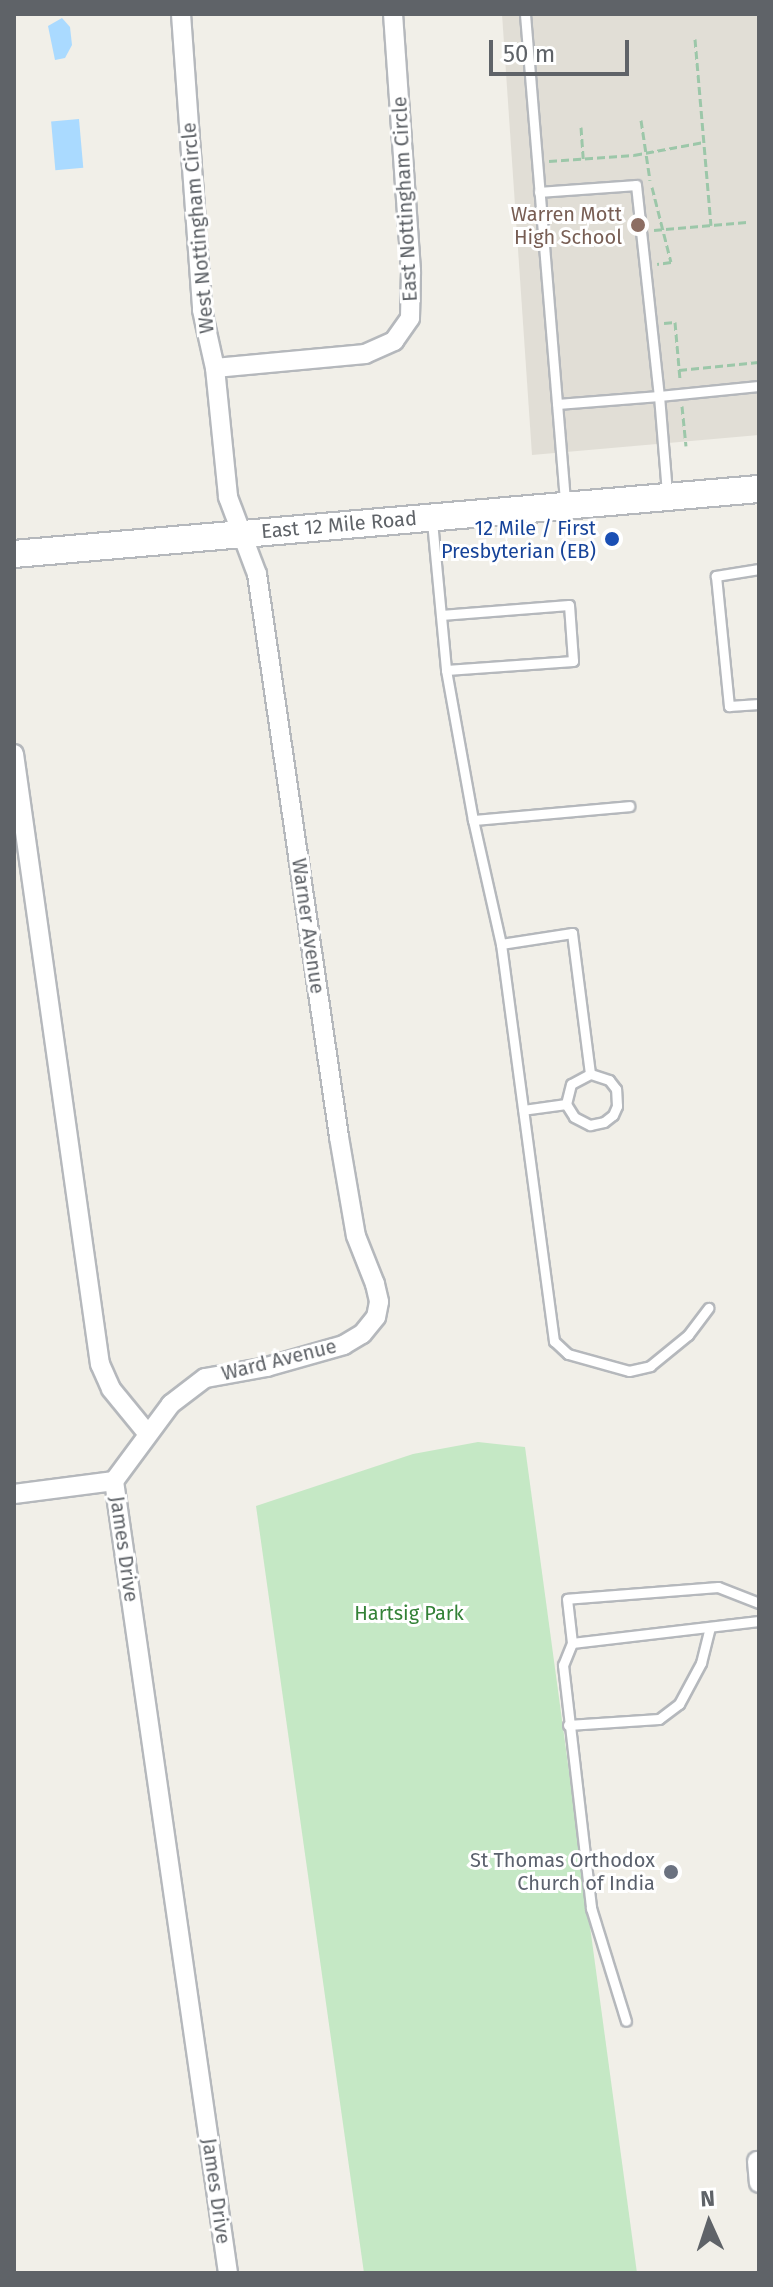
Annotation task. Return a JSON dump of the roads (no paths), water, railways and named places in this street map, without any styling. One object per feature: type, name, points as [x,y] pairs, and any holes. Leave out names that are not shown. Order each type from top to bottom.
[{"type":"main road","name":"East 12 Mile Road","points":[[14,554],[759,489]]},
{"type":"street","name":"West Nottingham Circle","points":[[181,14],[200,283],[215,368],[228,497],[242,534]]},
{"type":"street","name":"East Nottingham Circle","points":[[215,368],[365,354],[394,341],[410,318],[411,271],[393,14]]},
{"type":"street","name":"Warner Avenue","points":[[242,534],[257,574],[339,1137],[356,1236],[375,1284],[376,1317]]},
{"type":"street","points":[[14,754],[100,1364],[111,1389],[147,1433]]},
{"type":"street","name":"Ward Avenue","points":[[147,1433],[171,1404],[205,1378],[267,1367],[344,1345],[362,1334],[376,1317]]},
{"type":"street","name":"James Drive","points":[[147,1433],[114,1481],[228,2273]]},
{"type":"street","points":[[14,1494],[114,1481]]},
{"type":"street","points":[[757,2161],[759,2183]]},
{"type":"lane","points":[[525,14],[565,506]]},
{"type":"lane","points":[[539,192],[636,185],[668,496]]},
{"type":"lane","points":[[557,404],[759,386]]},
{"type":"lane","points":[[432,517],[446,670],[473,820],[501,944],[554,1341],[568,1354],[629,1371],[650,1366],[688,1335],[708,1308]]},
{"type":"lane","points":[[759,569],[716,576],[729,706],[759,704]]},
{"type":"lane","points":[[441,615],[569,605],[573,661],[446,670]]},
{"type":"lane","points":[[473,820],[629,806]]},
{"type":"lane","points":[[501,944],[572,933],[590,1074]]},
{"type":"lane","points":[[590,1074],[609,1080],[616,1089],[617,1106],[613,1115],[604,1122],[590,1125],[574,1117],[566,1104],[571,1084],[590,1074]]},
{"type":"lane","points":[[523,1110],[566,1104]]},
{"type":"lane","points":[[626,2021],[591,1908],[585,1834],[568,1725],[563,1665],[572,1643],[567,1599],[718,1587],[759,1603]]},
{"type":"lane","points":[[572,1643],[759,1621]]},
{"type":"lane","points":[[568,1725],[659,1719],[679,1704],[701,1663],[710,1627]]},
{"type":"water","points":[[62,18],[70,27],[72,45],[65,58],[55,60],[48,26]]},
{"type":"water","points":[[79,119],[83,168],[55,170],[51,121]]},
{"type":"place","name":"Warren Mott High School","points":[[638,225]]},
{"type":"place","name":"12 Mile / First Presbyterian (EB)","points":[[612,539]]},
{"type":"place","name":"St Thomas Orthodox Church of India","points":[[671,1872]]},
{"type":"park label","name":"Hartsig Park","points":[[409,1613]]}]
